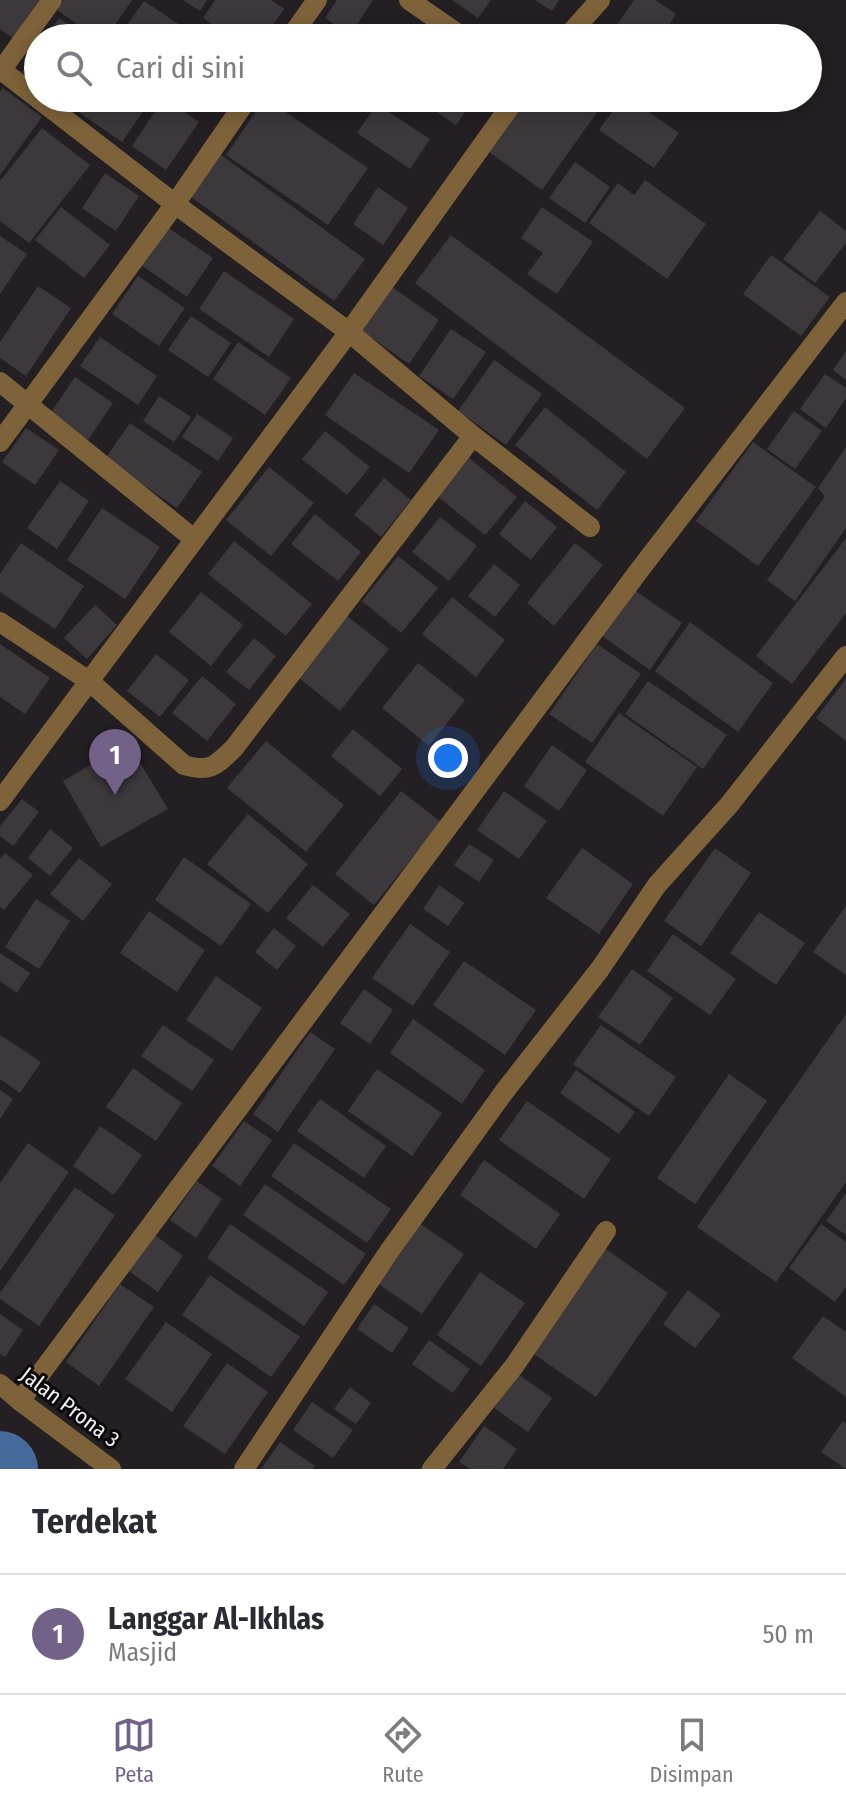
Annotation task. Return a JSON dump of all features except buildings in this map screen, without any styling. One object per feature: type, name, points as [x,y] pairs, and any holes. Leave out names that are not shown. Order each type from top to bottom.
[{"type":"street","points":[[34,24],[52,0]]},
{"type":"street","points":[[300,24],[317,0]]},
{"type":"street","points":[[409,0],[444,24]]},
{"type":"street","points":[[579,24],[600,0]]},
{"type":"street","points":[[24,38],[0,70],[24,88]]},
{"type":"street","points":[[55,112],[349,332],[473,436],[590,527]]},
{"type":"street","points":[[0,442],[175,204],[238,112]]},
{"type":"street","points":[[0,801],[349,332],[506,112]]},
{"type":"street","points":[[20,1401],[641,568],[846,302]]},
{"type":"street","points":[[0,382],[194,539]]},
{"type":"street","points":[[0,622],[89,681],[184,765],[200,769],[218,763],[234,748],[473,436]]},
{"type":"street","points":[[244,1469],[390,1250],[504,1092],[600,969],[657,885],[729,805],[846,656]]},
{"type":"street","points":[[432,1469],[515,1365],[606,1231]]},
{"type":"street","name":"Jalan Prona 3","points":[[0,1384],[111,1469]]},
{"type":"place","name":"Langgar Al-Ikhlas","points":[[115,795]]}]
